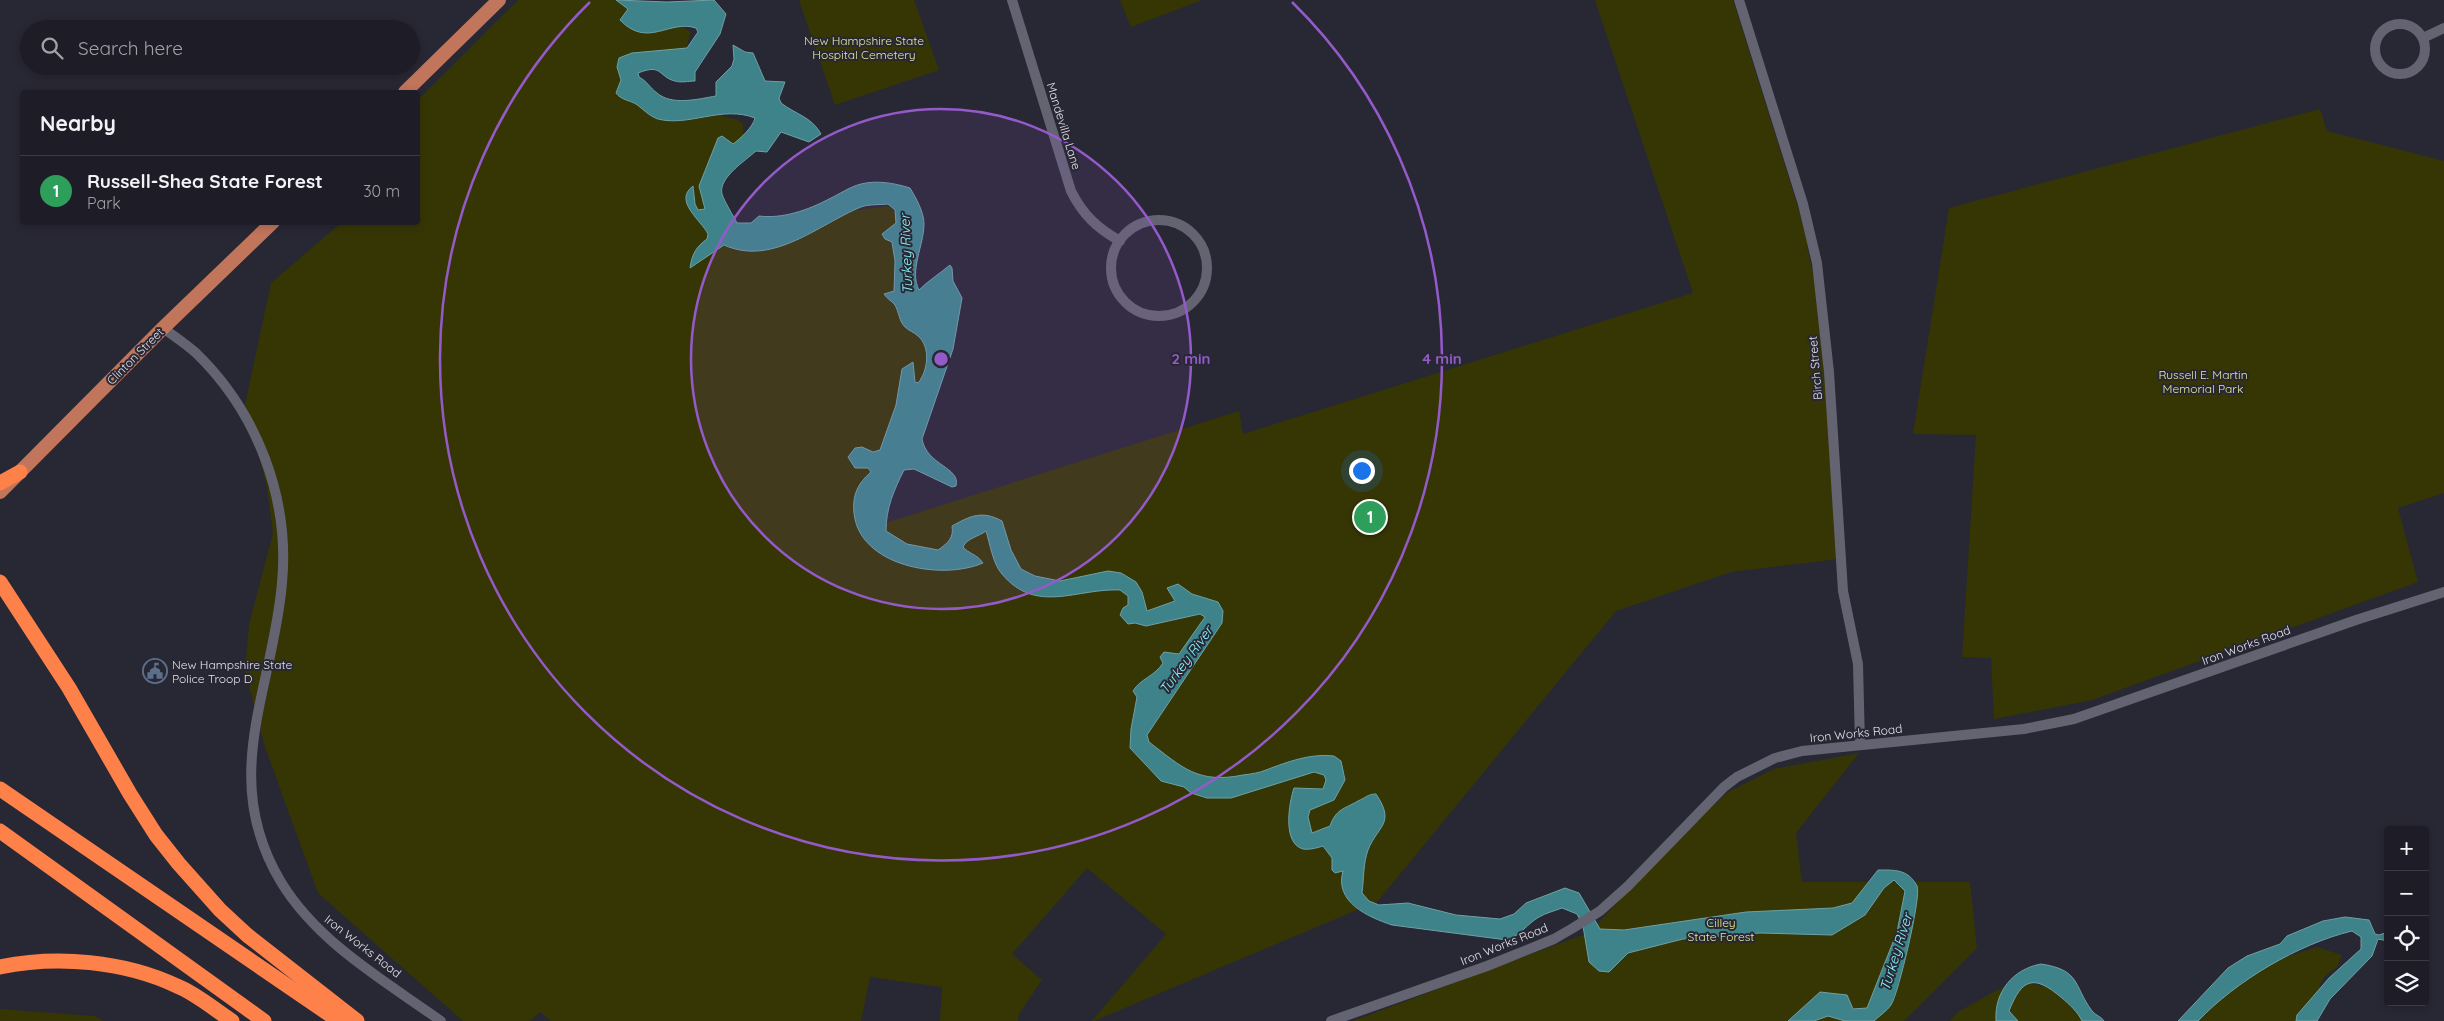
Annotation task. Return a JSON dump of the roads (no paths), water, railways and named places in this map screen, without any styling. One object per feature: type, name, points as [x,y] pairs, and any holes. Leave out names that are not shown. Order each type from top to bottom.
[{"type":"highway","points":[[0,483],[20,472]]},
{"type":"highway","points":[[0,582],[4,592],[69,688],[156,835],[179,864],[220,910],[246,935],[357,1021]]},
{"type":"highway","points":[[0,789],[339,1021]]},
{"type":"highway","points":[[0,831],[264,1021]]},
{"type":"highway","points":[[0,967],[51,961],[82,962],[114,967],[178,986],[232,1021]]},
{"type":"main road","points":[[407,90],[499,0]]},
{"type":"main road","name":"Clinton Street","points":[[0,492],[163,328],[270,225]]},
{"type":"street","name":"Mandevilla Lane","points":[[1012,0],[1071,191],[1082,212],[1091,222],[1120,241]]},
{"type":"street","name":"Birch Street","points":[[1739,0],[1803,204],[1817,263],[1829,372],[1843,591],[1859,670],[1860,744]]},
{"type":"street","points":[[2395,24],[2411,26],[2423,38],[2425,46],[2422,62],[2409,73],[2392,73],[2379,63],[2375,48],[2381,33],[2387,28],[2395,24]]},
{"type":"street","points":[[2423,38],[2444,28]]},
{"type":"street","points":[[1151,221],[1170,222],[1187,230],[1200,244],[1206,262],[1205,280],[1197,297],[1183,310],[1165,316],[1147,314],[1130,306],[1118,293],[1112,276],[1112,258],[1120,241],[1133,228],[1151,221]]},
{"type":"street","name":"Iron Works Road","points":[[163,328],[195,352],[234,399],[253,430],[268,464],[278,499],[283,547],[282,583],[256,715],[251,752],[251,788],[254,813],[265,849],[281,882],[303,912],[329,939],[441,1021]]},
{"type":"street","name":"Iron Works Road","points":[[1331,1021],[1495,963],[1554,939],[1573,928],[1600,911],[1628,886],[1724,787],[1737,777],[1787,754],[1860,744],[2024,730],[2074,719],[2338,626],[2444,592]]},
{"type":"water","name":"Turkey River","points":[[616,0],[667,2],[714,0],[726,14],[720,34],[695,72],[695,81],[675,81],[652,69],[638,73],[639,77],[663,97],[693,100],[716,96],[716,82],[732,66],[734,59],[733,45],[745,52],[753,53],[765,81],[785,82],[779,98],[781,103],[808,120],[821,134],[809,142],[781,132],[767,152],[756,151],[733,170],[724,182],[722,194],[737,223],[751,223],[759,216],[786,215],[804,210],[861,184],[879,182],[898,185],[910,188],[924,219],[916,266],[916,283],[919,290],[950,265],[952,268],[953,281],[962,298],[953,349],[922,439],[930,455],[954,474],[956,486],[952,487],[914,469],[904,470],[891,499],[886,531],[907,544],[938,550],[950,540],[952,526],[970,517],[988,516],[1002,521],[1011,550],[1021,569],[1035,576],[1060,581],[1108,571],[1121,573],[1136,582],[1142,592],[1147,611],[1175,601],[1167,588],[1178,584],[1192,594],[1218,602],[1223,611],[1222,623],[1147,735],[1149,742],[1192,772],[1214,777],[1258,773],[1308,757],[1334,756],[1341,761],[1345,780],[1334,800],[1310,810],[1308,817],[1312,833],[1330,826],[1335,816],[1345,808],[1369,795],[1376,794],[1385,812],[1385,818],[1366,855],[1362,893],[1369,901],[1379,905],[1408,903],[1456,915],[1500,919],[1514,914],[1526,903],[1565,888],[1579,893],[1600,929],[1624,930],[1746,912],[1833,908],[1852,903],[1878,870],[1905,873],[1910,876],[1917,886],[1918,893],[1904,965],[1891,1005],[1874,1021],[1845,1021],[1828,1016],[1814,1021],[1788,1021],[1820,992],[1847,995],[1853,1009],[1867,1008],[1897,932],[1905,891],[1894,880],[1884,888],[1865,915],[1832,935],[1760,933],[1683,939],[1628,953],[1609,972],[1599,971],[1589,962],[1583,926],[1577,914],[1562,908],[1539,917],[1507,940],[1392,925],[1373,918],[1355,907],[1343,891],[1343,871],[1335,873],[1332,870],[1332,858],[1323,846],[1303,849],[1296,845],[1290,831],[1289,812],[1294,788],[1323,789],[1326,780],[1324,775],[1314,772],[1231,798],[1207,798],[1191,793],[1184,787],[1161,781],[1130,748],[1131,729],[1137,697],[1133,691],[1160,667],[1163,663],[1160,657],[1164,652],[1179,654],[1205,617],[1200,614],[1146,626],[1135,623],[1128,624],[1120,615],[1123,608],[1128,605],[1128,596],[1120,590],[1104,590],[1058,597],[1043,597],[1029,594],[1015,586],[999,570],[986,531],[970,540],[963,547],[983,563],[966,568],[946,570],[925,569],[905,565],[886,557],[870,546],[859,531],[854,513],[854,501],[857,490],[871,472],[868,468],[855,468],[848,457],[855,448],[862,447],[873,452],[880,450],[896,405],[902,369],[913,362],[915,382],[918,383],[924,372],[927,359],[925,346],[922,341],[903,325],[895,305],[884,294],[894,291],[895,261],[892,242],[885,239],[882,234],[896,223],[895,210],[888,204],[861,207],[795,241],[760,251],[742,250],[724,245],[690,268],[695,251],[707,239],[708,234],[687,204],[688,192],[693,186],[695,204],[698,210],[705,209],[699,186],[718,138],[722,136],[733,144],[749,129],[755,118],[730,114],[670,121],[658,119],[636,104],[618,95],[616,93],[621,80],[617,67],[619,58],[632,53],[687,48],[698,32],[696,28],[686,26],[658,32],[640,32],[630,28],[620,20],[628,9]]},
{"type":"water","points":[[2345,917],[2369,920],[2375,934],[2384,933],[2384,940],[2378,939],[2372,956],[2330,999],[2317,1021],[2296,1021],[2297,1015],[2329,978],[2361,949],[2361,937],[2352,931],[2310,945],[2269,966],[2230,992],[2198,1021],[2178,1021],[2228,968],[2247,956],[2280,944],[2287,936],[2323,921]]},
{"type":"water","points":[[2041,964],[2063,970],[2070,975],[2092,1011],[2104,1021],[2082,1021],[2076,1011],[2052,990],[2044,985],[2030,983],[2019,992],[2009,1011],[2018,1021],[1996,1021],[1998,1001],[2007,984],[2022,971]]},
{"type":"place","name":"Russell-Shea State Forest","points":[[1370,517]]},
{"type":"place","name":"New Hampshire State Police Troop D","points":[[155,671]]},
{"type":"park label","name":"New Hampshire State Hospital Cemetery","points":[[864,47]]},
{"type":"park label","name":"Russell E. Martin Memorial Park","points":[[2203,381]]},
{"type":"park label","name":"Cilley State Forest","points":[[1721,929]]}]
